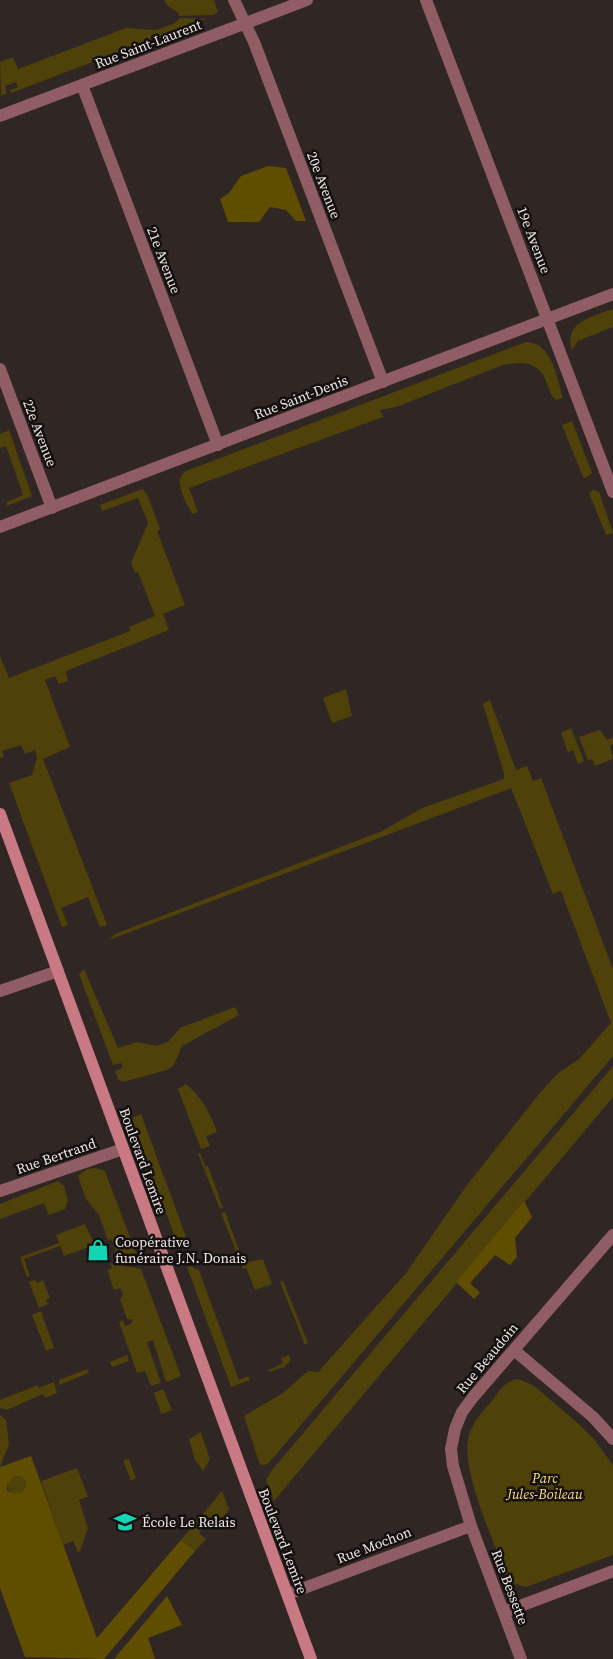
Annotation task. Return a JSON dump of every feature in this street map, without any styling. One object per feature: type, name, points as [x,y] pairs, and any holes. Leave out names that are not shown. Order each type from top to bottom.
[{"type":"main road","name":"Boulevard Lemire","points":[[0,814],[311,1659]]},
{"type":"street","name":"20e Avenue","points":[[234,0],[245,23],[383,382]]},
{"type":"street","name":"Rue Saint-Laurent","points":[[0,116],[307,0]]},
{"type":"street","name":"19e Avenue","points":[[426,0],[613,492]]},
{"type":"street","name":"21e Avenue","points":[[82,85],[218,445]]},
{"type":"street","name":"Rue Saint-Denis","points":[[0,527],[613,294]]},
{"type":"street","name":"22e Avenue","points":[[0,369],[52,508]]},
{"type":"street","points":[[0,991],[58,971]]},
{"type":"street","name":"Rue Bertrand","points":[[0,1191],[123,1149]]},
{"type":"street","name":"Rue Beaudoin","points":[[471,1526],[453,1466],[452,1440],[462,1412],[613,1235]]},
{"type":"street","points":[[514,1350],[593,1417],[613,1439]]},
{"type":"street","name":"Rue Mochon","points":[[288,1594],[471,1526]]},
{"type":"street","name":"Rue Bessette","points":[[471,1526],[521,1659]]},
{"type":"street","points":[[504,1612],[613,1571]]},
{"type":"green space","points":[[164,0],[214,0],[218,12],[213,15],[179,16]]},
{"type":"green space","points":[[180,18],[206,19],[11,93],[10,90],[18,87],[16,82],[5,86],[7,93],[1,96],[0,62],[13,57],[18,69],[126,28],[156,30],[173,24]]},
{"type":"green space","points":[[613,309],[613,327],[578,341],[572,350],[570,340],[576,327],[589,318]]},
{"type":"green space","points":[[526,342],[535,344],[548,354],[556,371],[563,398],[556,400],[553,397],[545,378],[532,365],[519,363],[503,365],[396,407],[380,410],[383,417],[189,488],[198,512],[192,514],[184,498],[180,480],[186,471]]},
{"type":"green space","points":[[572,421],[592,473],[586,478],[583,477],[562,425]]},
{"type":"green space","points":[[9,430],[32,496],[7,506],[7,502],[23,495],[6,446],[0,448],[0,434]]},
{"type":"green space","points":[[142,489],[147,494],[160,529],[157,531],[185,605],[163,614],[169,630],[66,671],[68,681],[59,684],[55,676],[45,680],[70,747],[43,759],[107,925],[100,927],[88,897],[61,908],[68,925],[62,927],[9,783],[32,775],[37,758],[35,750],[25,754],[21,745],[2,751],[4,757],[0,758],[0,656],[9,678],[130,631],[129,627],[155,616],[138,572],[135,573],[131,563],[148,523],[138,498],[102,511],[100,505]]},
{"type":"green space","points":[[593,490],[599,492],[613,533],[606,535],[589,493]]},
{"type":"green space","points":[[346,689],[352,716],[332,723],[323,698]]},
{"type":"green space","points":[[490,700],[516,770],[527,766],[533,781],[541,778],[613,969],[613,1056],[268,1464],[260,1465],[244,1416],[283,1393],[308,1371],[318,1372],[406,1273],[467,1185],[539,1094],[558,1073],[579,1059],[611,1023],[561,891],[553,894],[511,788],[109,940],[115,934],[382,831],[422,808],[504,779],[504,773],[483,704]]},
{"type":"green space","points":[[571,728],[584,761],[578,764],[573,750],[568,752],[561,733]]},
{"type":"green space","points":[[600,730],[607,740],[613,737],[613,744],[610,746],[613,759],[595,766],[592,759],[588,760],[579,737]]},
{"type":"green space","points":[[84,969],[118,1048],[137,1042],[156,1046],[168,1042],[180,1028],[235,1007],[239,1015],[182,1046],[174,1065],[167,1070],[123,1082],[118,1079],[115,1071],[123,1068],[121,1063],[113,1065],[79,974]]},
{"type":"green space","points":[[613,1066],[613,1097],[274,1501],[266,1480],[272,1470]]},
{"type":"green space","points":[[186,1084],[205,1106],[217,1132],[206,1136],[210,1146],[201,1149],[178,1089]]},
{"type":"green space","points":[[141,1114],[185,1234],[186,1239],[178,1246],[132,1118]]},
{"type":"green space","points":[[200,1153],[205,1166],[208,1166],[223,1208],[220,1209],[198,1154]]},
{"type":"green space","points":[[96,1168],[105,1171],[136,1253],[127,1256],[114,1252],[116,1251],[111,1239],[108,1240],[99,1215],[86,1199],[78,1176],[87,1169]]},
{"type":"green space","points":[[58,1181],[64,1186],[68,1200],[65,1209],[49,1215],[44,1203],[0,1219],[0,1204]]},
{"type":"green space","points":[[225,1212],[239,1250],[236,1251],[221,1213]]},
{"type":"green space","points":[[85,1224],[95,1245],[64,1256],[60,1246],[24,1259],[30,1276],[27,1277],[20,1257],[59,1243],[56,1235]]},
{"type":"green space","points":[[242,1256],[247,1262],[263,1259],[272,1284],[255,1290],[246,1268],[243,1269],[238,1257]]},
{"type":"green space","points":[[110,1263],[141,1269],[181,1376],[166,1382],[153,1340],[147,1342],[161,1383],[151,1386],[145,1371],[137,1373],[119,1322],[123,1320],[125,1326],[131,1324],[132,1320],[127,1319],[120,1300],[123,1294],[120,1288],[114,1290],[107,1270],[112,1268]]},
{"type":"green space","points":[[190,1266],[199,1270],[239,1380],[248,1376],[250,1380],[231,1387],[187,1267]]},
{"type":"green space","points":[[35,1280],[37,1283],[43,1280],[50,1298],[46,1300],[48,1304],[39,1308],[29,1282]]},
{"type":"green space","points":[[283,1281],[308,1343],[305,1345],[280,1282]]},
{"type":"green space","points":[[41,1311],[54,1348],[46,1351],[32,1315]]},
{"type":"green space","points":[[127,1355],[129,1361],[112,1367],[110,1362]]},
{"type":"green space","points":[[289,1355],[291,1360],[284,1367],[269,1372],[269,1370],[283,1363],[281,1358]]},
{"type":"green space","points":[[87,1369],[89,1373],[59,1385],[59,1380]]},
{"type":"green space","name":"Parc Jules-Boileau","points":[[518,1379],[533,1385],[580,1425],[593,1438],[613,1465],[613,1555],[526,1587],[515,1584],[507,1577],[473,1485],[467,1449],[469,1435],[478,1418],[502,1388],[509,1382]]},
{"type":"green space","points":[[54,1382],[57,1393],[45,1398],[43,1394],[7,1410],[0,1408],[0,1400],[38,1385],[38,1388]]},
{"type":"green space","points":[[163,1389],[172,1410],[161,1414],[154,1393]]},
{"type":"green space","points":[[0,1415],[6,1420],[9,1444],[0,1467]]},
{"type":"green space","points":[[201,1432],[210,1459],[203,1471],[195,1460],[189,1439]]},
{"type":"green space","points":[[129,1459],[136,1478],[131,1481],[123,1460]]},
{"type":"green space","points":[[77,1468],[88,1497],[79,1500],[88,1528],[78,1552],[73,1541],[63,1545],[41,1481]]},
{"type":"green space","points":[[17,1475],[24,1478],[27,1485],[24,1492],[17,1495],[10,1492],[7,1485],[10,1478]]},
{"type":"green space","points":[[222,1491],[229,1510],[217,1524],[211,1519],[199,1533],[206,1539],[195,1551],[181,1540]]},
{"type":"shaded area","points":[[268,166],[286,168],[306,221],[296,221],[286,210],[270,207],[259,222],[228,222],[220,199],[229,193],[241,176]]},
{"type":"shaded area","points":[[524,1201],[532,1217],[515,1238],[517,1257],[510,1265],[495,1255],[470,1283],[480,1293],[474,1299],[456,1282]]},
{"type":"shaded area","points":[[31,1456],[97,1638],[181,1540],[195,1551],[104,1659],[25,1657],[0,1588],[0,1467]],"holes":[[[14,1476],[21,1476],[26,1481],[26,1487],[21,1493],[11,1493],[7,1490],[7,1484]]]},
{"type":"shaded area","points":[[167,1596],[182,1625],[148,1638],[155,1659],[114,1659]]},
{"type":"place","name":"Coopérative funéraire J.N. Donais","points":[[98,1250]]},
{"type":"place","name":"École Le Relais","points":[[125,1522]]}]
